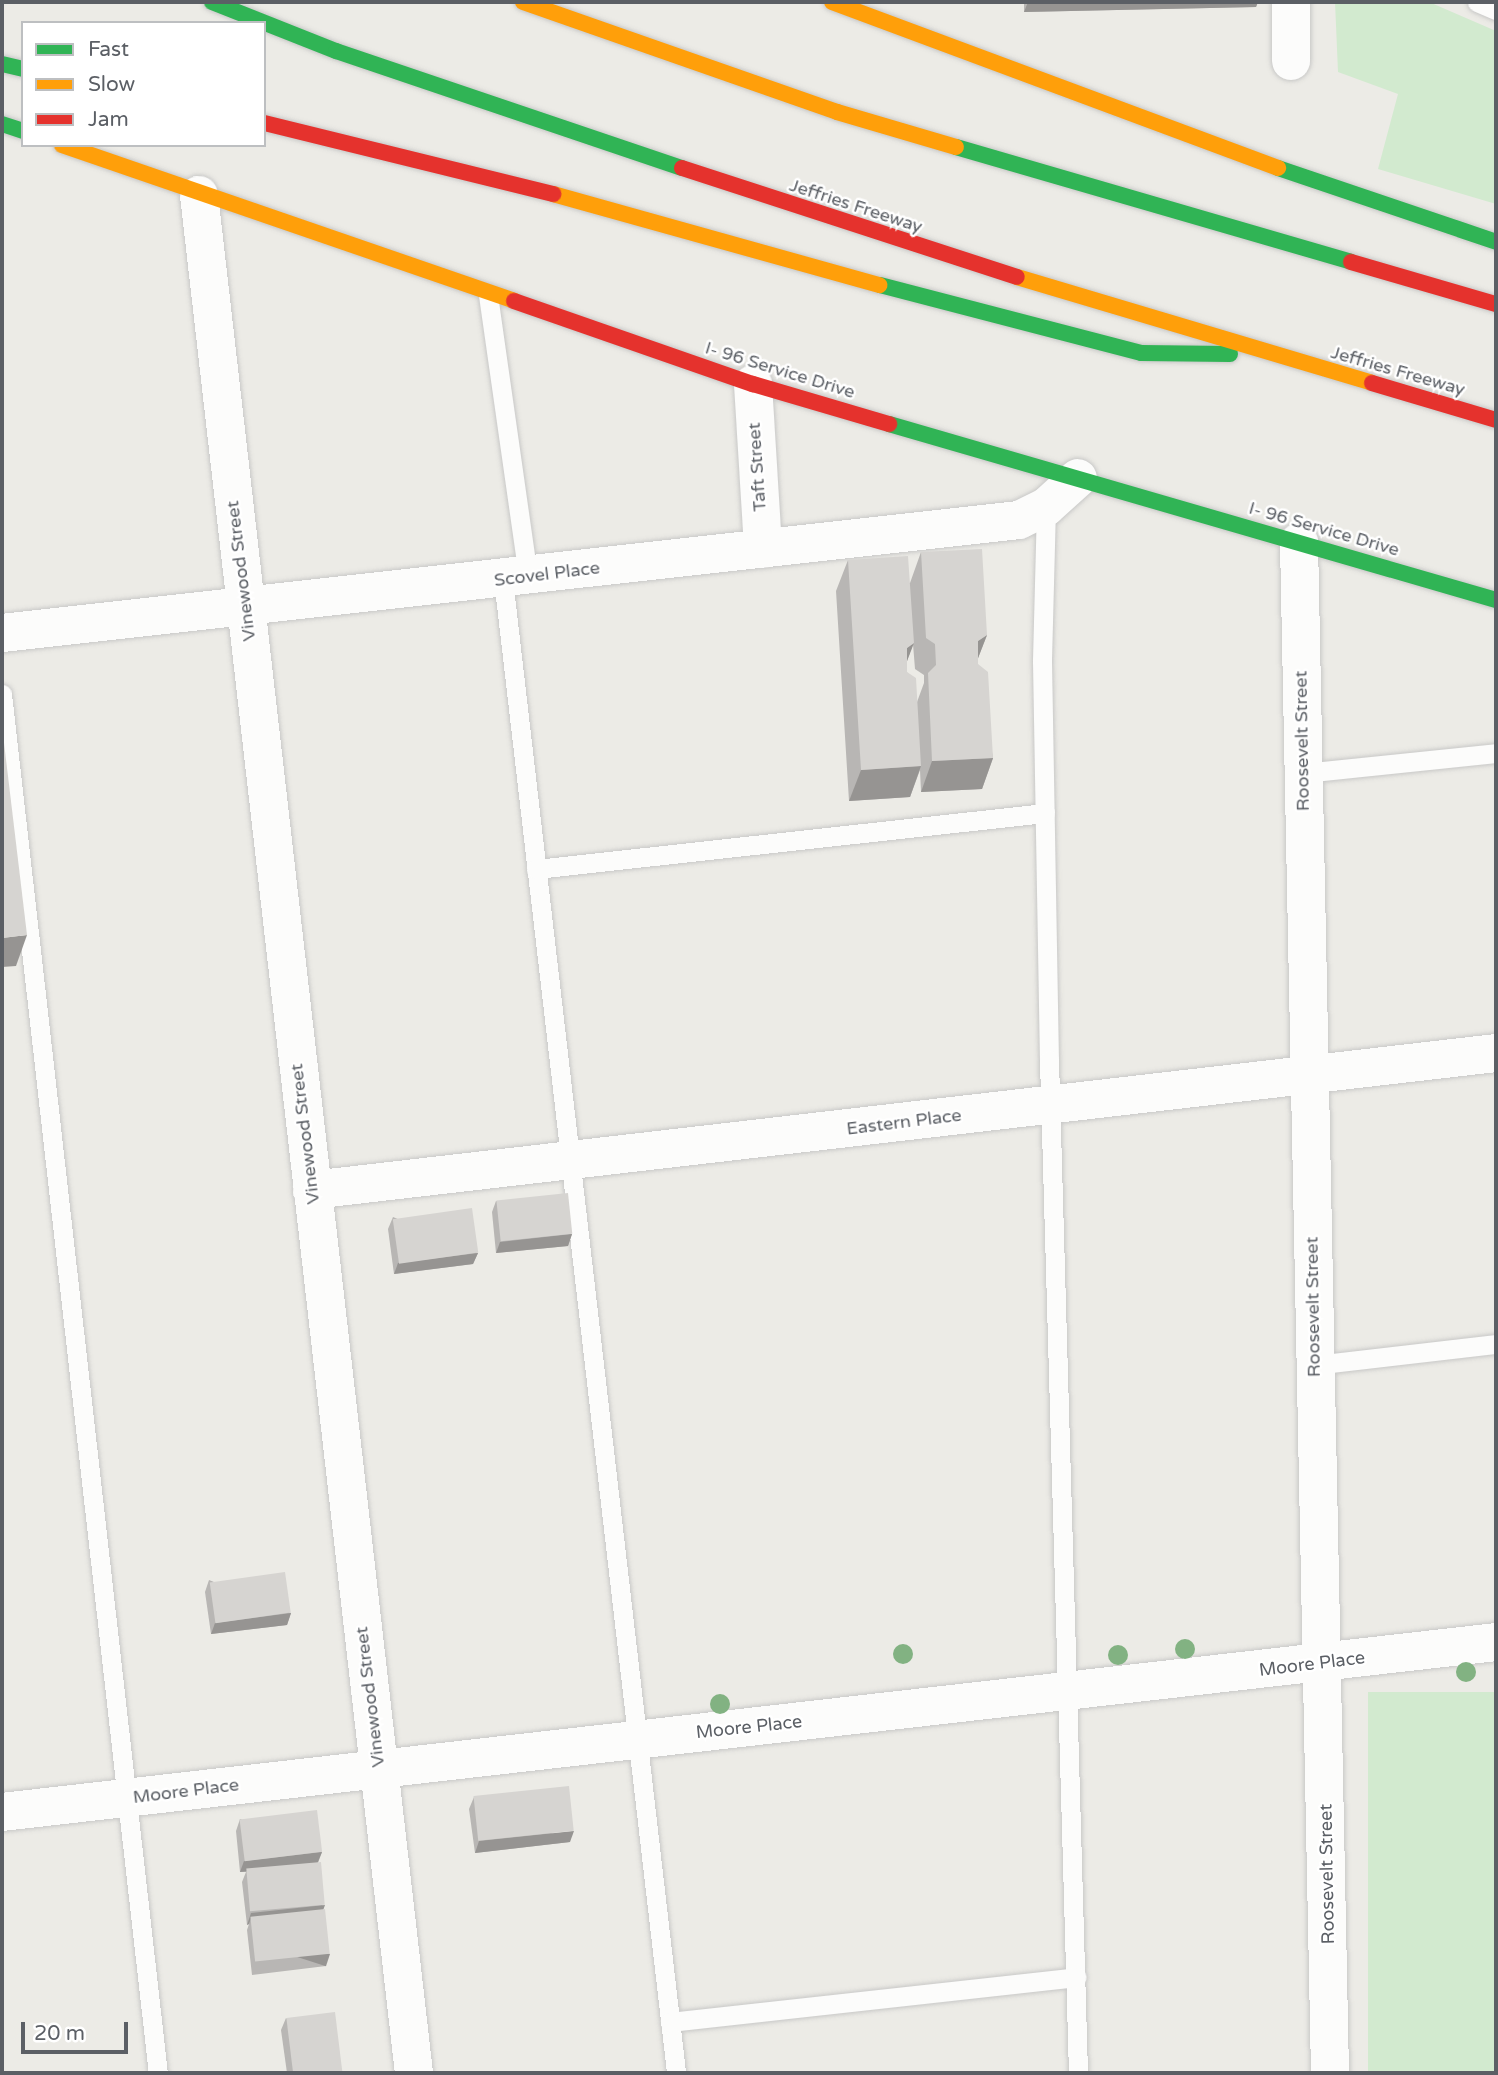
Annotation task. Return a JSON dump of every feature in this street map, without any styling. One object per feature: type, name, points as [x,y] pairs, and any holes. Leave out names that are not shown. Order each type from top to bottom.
[{"type":"main road","name":"Jeffries Freeway","points":[[212,2],[260,21]]},
{"type":"main road","points":[[523,2],[837,112],[1496,304]]},
{"type":"main road","points":[[832,2],[1170,131],[1496,242]]},
{"type":"main road","name":"Jeffries Freeway","points":[[266,23],[336,51],[888,238],[1496,420]]},
{"type":"main road","points":[[2,64],[21,69]]},
{"type":"main road","points":[[266,123],[453,166],[908,293],[1141,353],[1275,355]]},
{"type":"main road","points":[[2,124],[21,130]]},
{"type":"main road","name":"I- 96 Service Drive","points":[[67,147],[488,295],[753,384],[1496,600]]},
{"type":"street","points":[[1291,2],[1291,61]]},
{"type":"street","name":"Vinewood Street","points":[[199,195],[414,2073]]},
{"type":"street","name":"Taft Street","points":[[753,384],[763,549]]},
{"type":"street","name":"Scovel Place","points":[[2,633],[1019,520],[1046,507],[1077,478]]},
{"type":"street","name":"Roosevelt Street","points":[[1299,541],[1314,1365],[1331,2073]]},
{"type":"street","name":"Eastern Place","points":[[312,1189],[1496,1053]]},
{"type":"street","name":"Moore Place","points":[[2,1812],[1496,1642]]},
{"type":"lane","points":[[1477,2],[1496,10]]},
{"type":"lane","points":[[488,295],[516,578],[536,869],[676,2073]]},
{"type":"lane","points":[[1046,507],[1042,661],[1045,813],[1078,2073]]},
{"type":"lane","points":[[2,694],[158,2073]]},
{"type":"lane","points":[[1303,773],[1496,753]]},
{"type":"lane","points":[[536,869],[1045,813]]},
{"type":"lane","points":[[1314,1365],[1496,1345]]},
{"type":"lane","points":[[670,2022],[1077,1977]]},
{"type":"green space","points":[[1335,2],[1429,2],[1496,31],[1496,204],[1378,169],[1398,94],[1338,72]]},
{"type":"green space","points":[[1368,1692],[1496,1692],[1496,2073],[1368,2073]]},
{"type":"building","points":[[982,549],[987,635],[978,641],[978,664],[988,672],[993,758],[932,761],[928,673],[936,665],[935,644],[926,638],[921,552]]},
{"type":"building","points":[[908,556],[914,643],[907,648],[907,672],[916,678],[921,766],[861,770],[848,560]]},
{"type":"building","points":[[2,726],[27,935],[2,938]]},
{"type":"building","points":[[568,1193],[572,1234],[501,1241],[496,1201]]},
{"type":"building","points":[[472,1208],[478,1253],[399,1264],[393,1219]]},
{"type":"building","points":[[285,1572],[291,1613],[215,1623],[210,1583]]},
{"type":"building","points":[[569,1786],[574,1831],[478,1841],[474,1796]]},
{"type":"building","points":[[317,1810],[322,1852],[245,1861],[240,1820]]},
{"type":"building","points":[[321,1862],[325,1905],[250,1911],[246,1869]]},
{"type":"building","points":[[325,1909],[330,1954],[255,1962],[250,1917]]},
{"type":"building","points":[[335,2012],[342,2073],[293,2073],[286,2018]]},
{"type":"traffic: fast","points":[[212,2],[260,21]]},
{"type":"traffic: fast","points":[[266,23],[336,51],[682,168]]},
{"type":"traffic: fast","points":[[2,64],[21,69]]},
{"type":"traffic: fast","points":[[2,124],[21,130]]},
{"type":"traffic: fast","points":[[956,147],[1351,262]]},
{"type":"traffic: fast","points":[[1278,168],[1496,242]]},
{"type":"traffic: fast","points":[[880,285],[1141,353],[1230,354]]},
{"type":"traffic: fast","points":[[889,424],[1496,600]]},
{"type":"traffic: slow","points":[[523,2],[837,112],[956,147]]},
{"type":"traffic: slow","points":[[832,2],[1278,168]]},
{"type":"traffic: slow","points":[[68,147],[514,301]]},
{"type":"traffic: slow","points":[[553,194],[880,285]]},
{"type":"traffic: slow","points":[[1017,277],[1372,383]]},
{"type":"traffic: jam","points":[[266,123],[553,194]]},
{"type":"traffic: jam","points":[[682,168],[1017,277]]},
{"type":"traffic: jam","points":[[1351,262],[1496,304]]},
{"type":"traffic: jam","points":[[514,301],[753,384],[889,424]]},
{"type":"traffic: jam","points":[[1372,383],[1496,420]]}]
